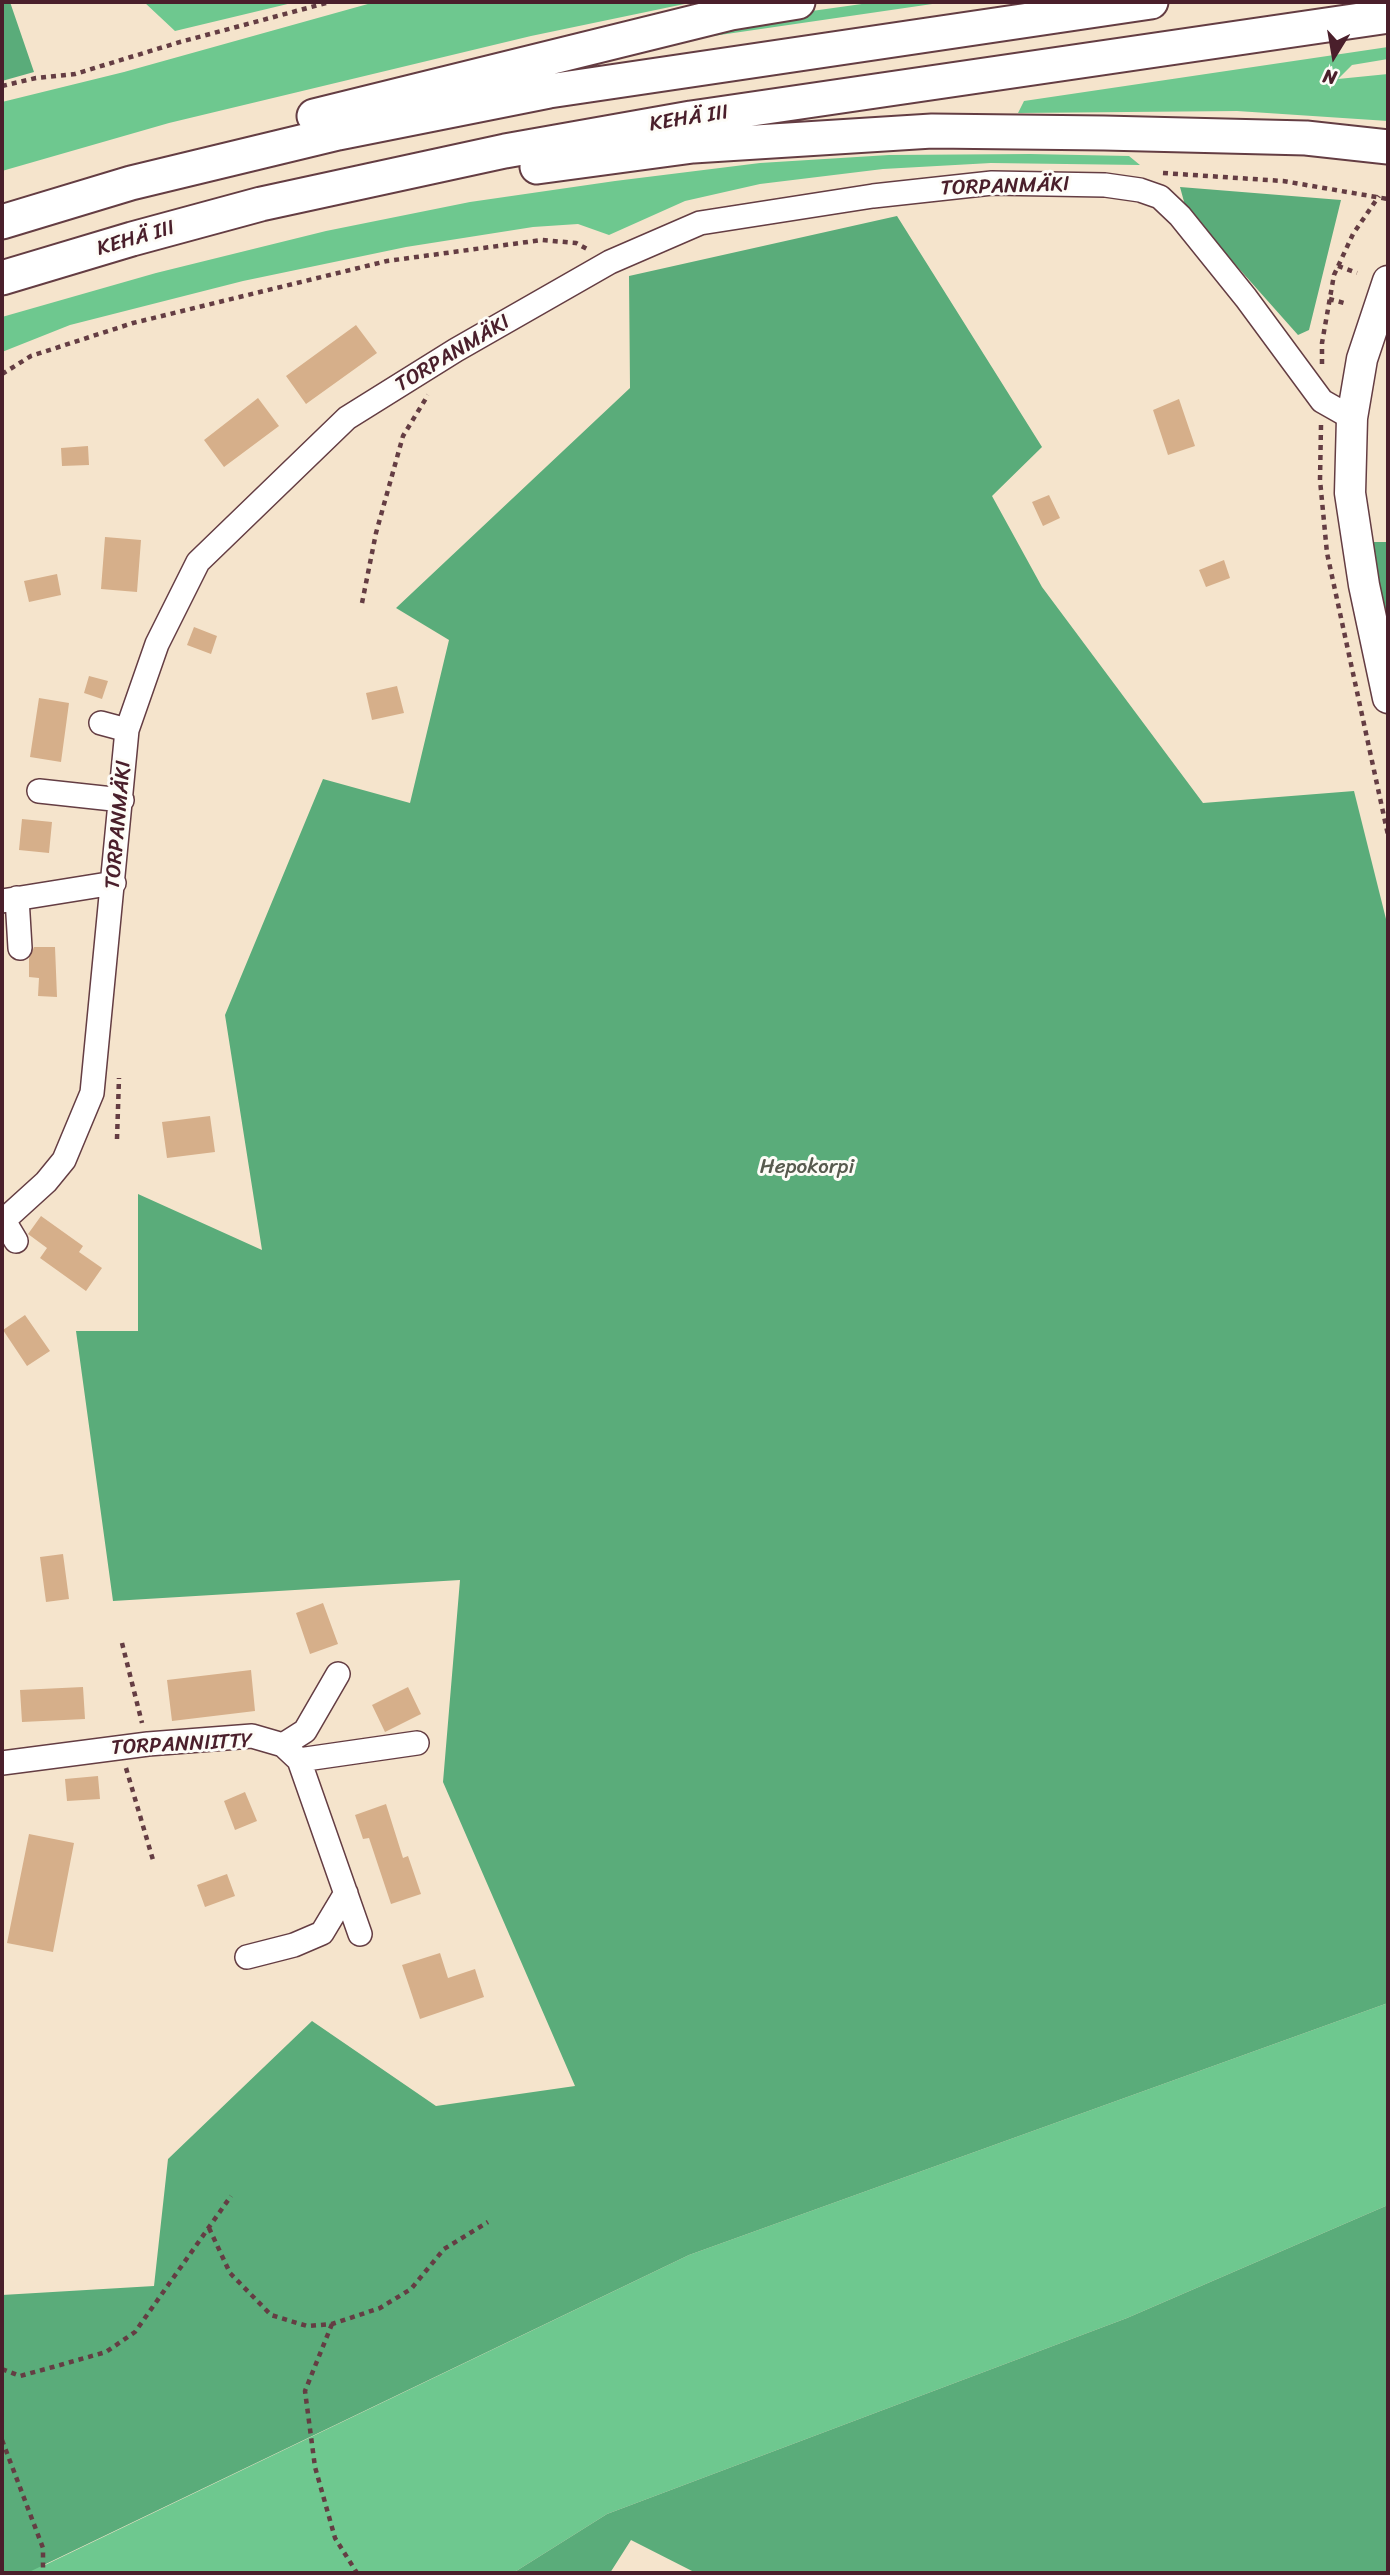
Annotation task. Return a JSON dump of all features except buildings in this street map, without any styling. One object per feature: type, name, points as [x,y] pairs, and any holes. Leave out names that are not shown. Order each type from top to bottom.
[{"type":"highway","points":[[131,183],[257,130],[705,19],[798,2]]},
{"type":"highway","points":[[2,222],[131,183],[338,132],[549,91],[1151,2]]},
{"type":"highway","name":"KEHÄ III","points":[[2,278],[222,215],[505,151],[691,118],[1388,16]]},
{"type":"highway","points":[[381,177],[497,173],[693,146],[932,131],[1306,138],[1388,147]]},
{"type":"main road","points":[[1388,281],[1362,359],[1352,418],[1350,493],[1364,585],[1388,698]]},
{"type":"street","name":"TORPANMÄKI","points":[[7,1228],[64,1160],[92,1093],[127,730],[157,644],[198,562],[347,418],[456,350],[610,262],[700,223],[873,196],[992,183],[1105,185],[1140,190],[1160,197],[1180,216],[1246,298],[1322,401],[1352,418]]},
{"type":"street","points":[[101,723],[127,730]]},
{"type":"street","points":[[39,791],[122,800]]},
{"type":"street","points":[[20,948],[9,900],[114,883]]},
{"type":"street","points":[[291,1753],[338,1674]]},
{"type":"street","name":"TORPANNIITTY","points":[[2,1763],[148,1744],[252,1737],[291,1753]]},
{"type":"street","points":[[291,1753],[417,1743]]},
{"type":"street","points":[[291,1753],[360,1934]]},
{"type":"street","points":[[247,1957],[294,1945],[322,1933],[346,1893]]},
{"type":"path","points":[[2,86],[36,78],[75,74],[180,41],[330,2]]},
{"type":"path","points":[[1379,196],[1388,199]]},
{"type":"path","points":[[2,374],[31,356],[133,323],[387,261],[542,240],[576,243],[610,262]]},
{"type":"path","points":[[1338,266],[1357,273]]},
{"type":"path","points":[[1329,299],[1348,304]]},
{"type":"path","points":[[362,603],[376,533],[403,436],[430,393]]},
{"type":"path","points":[[122,1643],[148,1744]]},
{"type":"path","points":[[120,1747],[153,1860]]},
{"type":"path","points":[[2,2369],[20,2376],[53,2367],[106,2352],[135,2332],[231,2196]]},
{"type":"path","points":[[209,2228],[230,2273],[271,2315],[307,2326],[332,2324],[380,2308],[411,2289],[444,2249],[488,2222]]},
{"type":"path","points":[[332,2324],[304,2391],[315,2467],[335,2539],[357,2573]]},
{"type":"path","points":[[2,2440],[43,2548],[43,2573]]},
{"type":"green space","points":[[2,2],[10,2],[34,72],[2,81]]},
{"type":"green space","points":[[144,2],[296,2],[175,31]]},
{"type":"green space","points":[[375,2],[694,2],[531,36],[169,123],[2,171],[2,102],[124,72]]},
{"type":"green space","points":[[876,2],[946,2],[610,51],[769,17]]},
{"type":"green space","points":[[1388,47],[1388,59],[1352,65],[1338,79],[1388,74],[1388,121],[1237,111],[1018,113],[1024,101]]},
{"type":"green space","points":[[889,155],[1129,156],[1140,165],[991,163],[883,169],[760,184],[685,201],[609,235],[578,224],[533,227],[406,247],[243,281],[70,325],[2,352],[2,317],[156,273],[326,231],[470,202],[760,163]]},
{"type":"green space","points":[[1180,187],[1341,200],[1309,330],[1298,335],[1186,209]]},
{"type":"green space","name":"Hepokorpi","points":[[897,216],[1042,447],[992,496],[1042,587],[1203,803],[1354,791],[1388,927],[1388,2003],[689,2255],[27,2573],[2,2573],[2,2295],[154,2286],[168,2159],[312,2021],[436,2106],[575,2086],[443,1782],[460,1580],[113,1601],[76,1331],[138,1331],[138,1194],[262,1250],[225,1015],[323,779],[410,803],[449,640],[396,608],[630,388],[629,276]]},
{"type":"green space","points":[[1370,542],[1388,542],[1388,636]]},
{"type":"green space","points":[[1388,2003],[1388,2205],[1127,2318],[607,2514],[513,2573],[2,2573],[2,2390],[43,2566],[689,2255]]},
{"type":"green space","points":[[1388,2205],[1388,2573],[696,2573],[631,2540],[610,2573],[513,2573],[607,2514],[1127,2318]]}]
